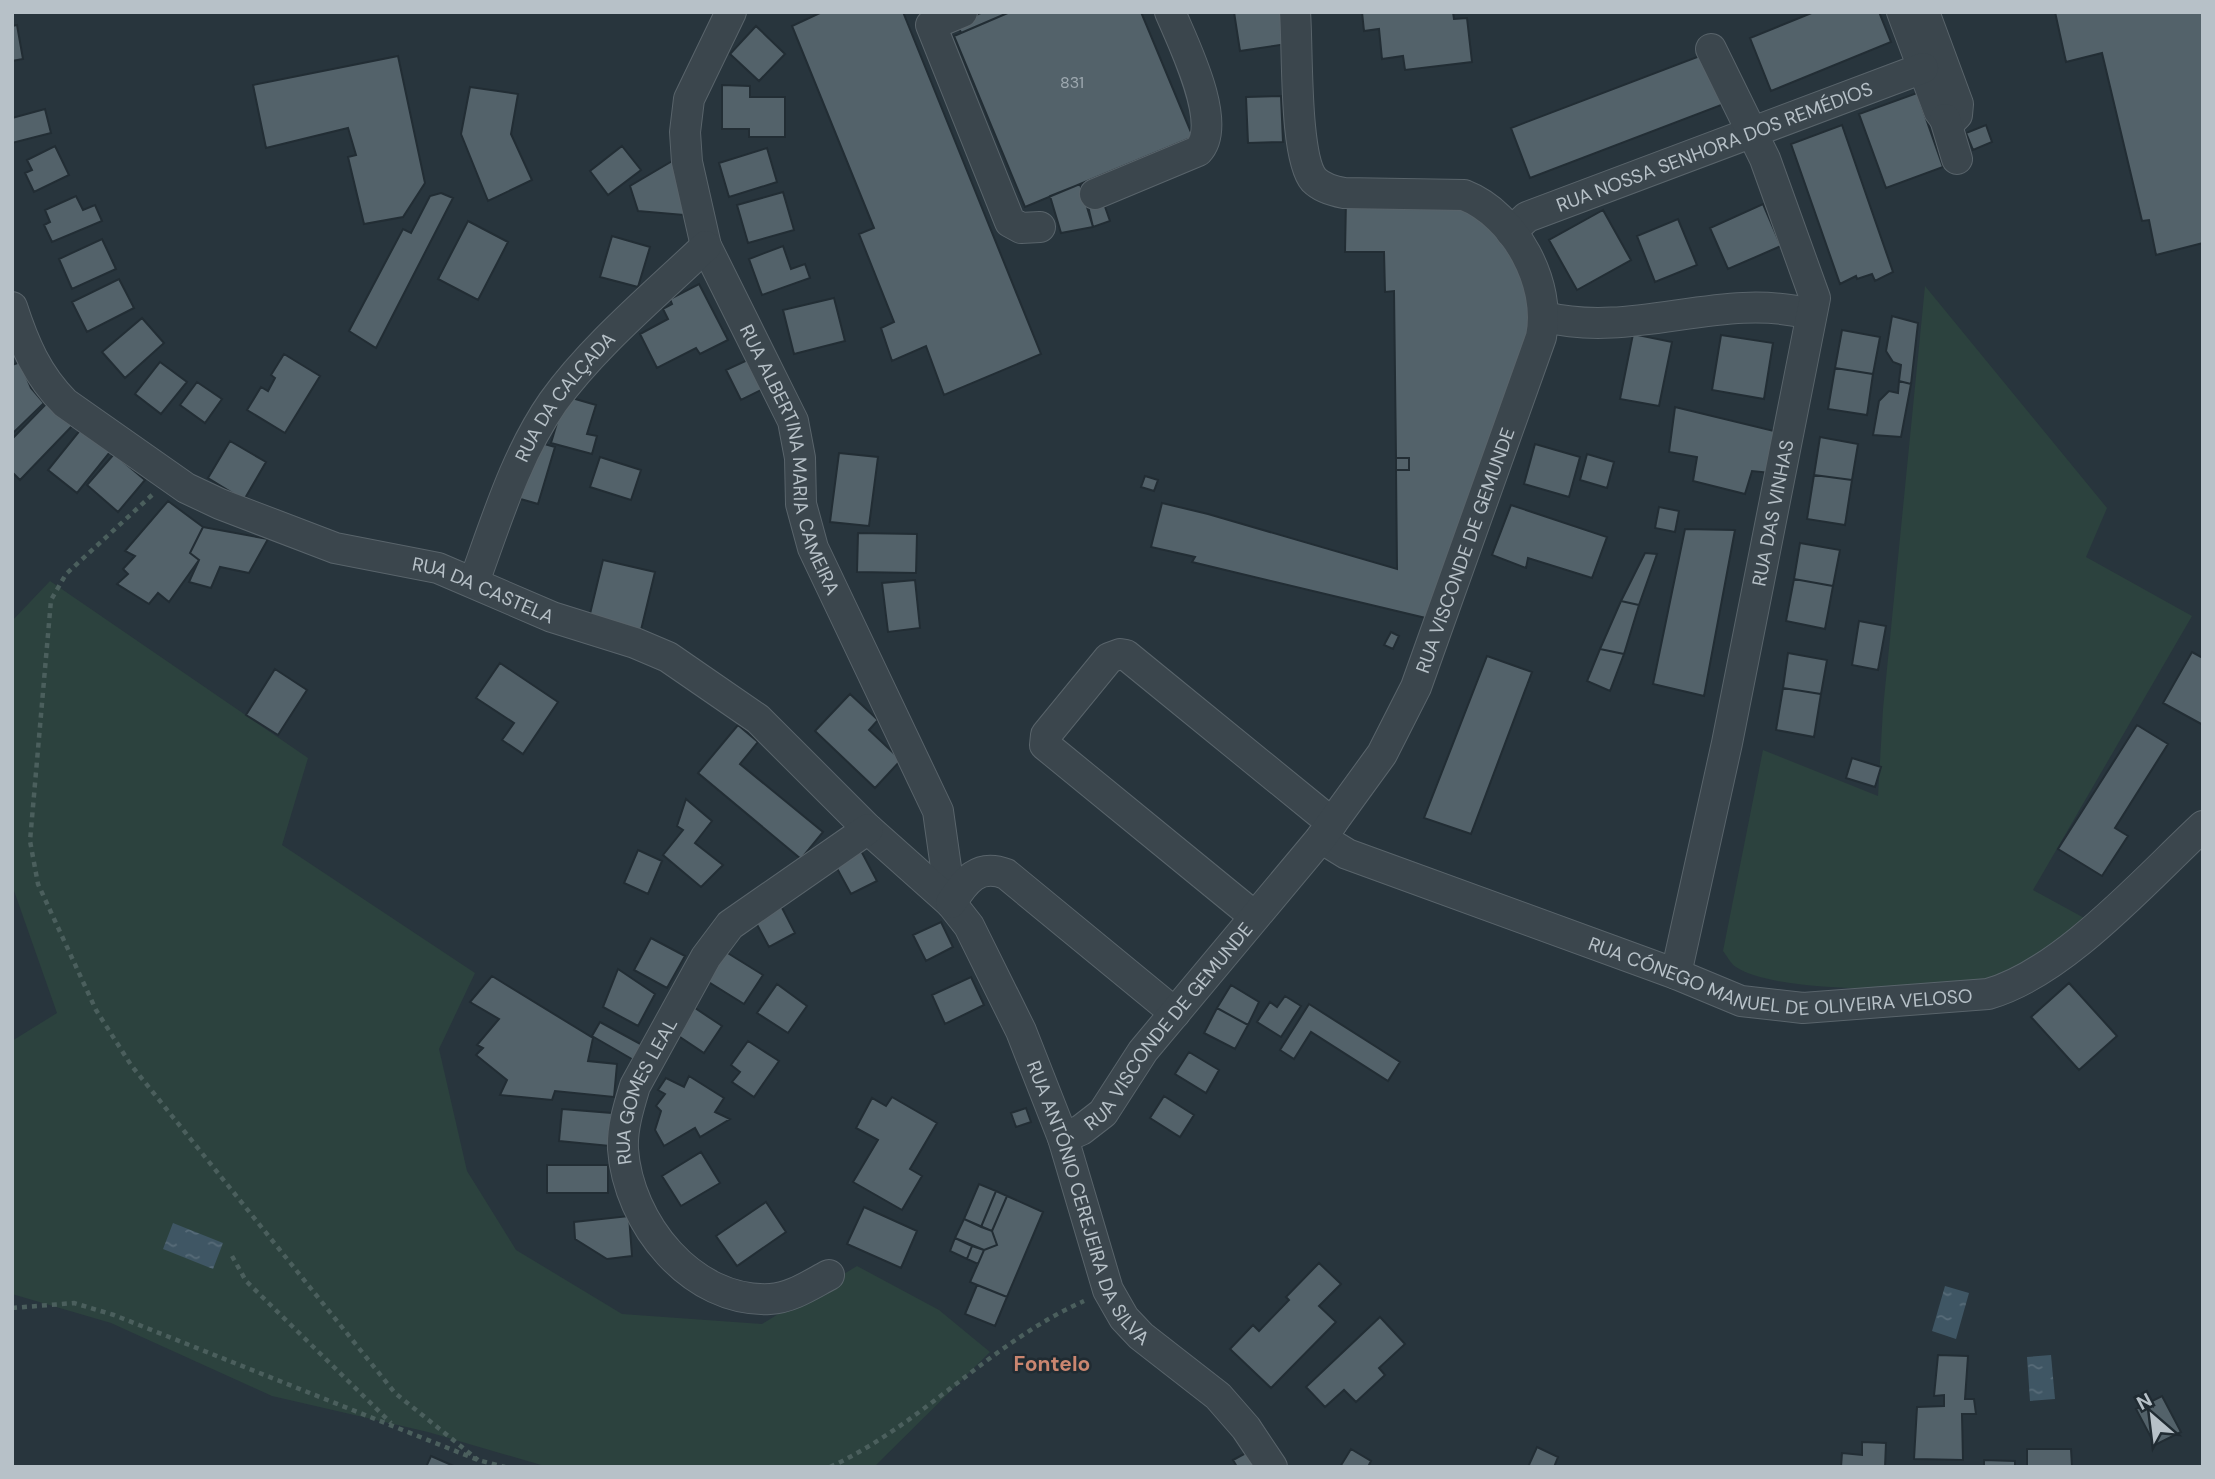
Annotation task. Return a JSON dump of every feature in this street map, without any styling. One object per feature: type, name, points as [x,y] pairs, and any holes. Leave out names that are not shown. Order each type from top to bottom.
[{"type":"street","name":"RUA ALBERTINA MARIA CAMEIRA","points":[[731,12],[689,99],[685,132],[694,199],[706,246],[788,406],[800,458],[801,504],[813,548],[937,811],[951,903]]},
{"type":"street","points":[[962,12],[931,25],[1010,222],[1021,228],[1040,227]]},
{"type":"street","points":[[1095,194],[1198,151],[1206,139],[1208,127],[1194,70],[1170,12]]},
{"type":"street","name":"RUA VISCONDE DE GEMUNDE","points":[[1063,1138],[1081,1130],[1102,1114],[1143,1051],[1326,830],[1382,754],[1416,687],[1502,453],[1545,317],[1537,280],[1511,232],[1482,202],[1464,195],[1344,194],[1327,189],[1314,180],[1301,142],[1295,12]]},
{"type":"street","points":[[1902,12],[1945,119],[1957,159]]},
{"type":"street","points":[[1924,12],[1958,104],[1957,115],[1952,120],[1945,119]]},
{"type":"street","name":"RUA DAS VINHAS","points":[[1676,974],[1727,743],[1815,298],[1765,159],[1711,49]]},
{"type":"street","name":"RUA NOSSA SENHORA DOS REMÉDIOS","points":[[1511,232],[1527,218],[1750,131],[1923,68]]},
{"type":"street","name":"RUA DA CALÇADA","points":[[474,582],[503,502],[553,403],[628,321],[706,246]]},
{"type":"street","points":[[1545,317],[1584,324],[1615,325],[1744,305],[1784,307],[1811,313]]},
{"type":"street","name":"RUA DA CASTELA","points":[[12,307],[27,349],[50,388],[65,403],[170,477],[220,504],[335,548],[438,568],[552,617],[635,643],[668,657],[758,719],[868,829],[951,903]]},
{"type":"street","name":"RUA CÓNEGO MANUEL DE OLIVEIRA VELOSO","points":[[1254,916],[1045,745],[1046,735],[1109,658],[1120,653],[1126,655],[1326,830],[1347,854],[1676,974],[1741,1001],[1785,1007],[1912,1001],[1988,994],[2013,987],[2032,977],[2072,947],[2203,826]]},
{"type":"street","name":"RUA GOMES LEAL","points":[[829,1275],[795,1293],[772,1299],[741,1298],[715,1290],[667,1252],[651,1229],[638,1206],[628,1177],[623,1148],[627,1113],[635,1086],[717,940],[745,912],[868,829]]},
{"type":"street","points":[[951,903],[969,878],[978,872],[988,869],[1006,874],[1175,1013]]},
{"type":"street","name":"RUA ANTÓNIO CEREJEIRA DA SILVA","points":[[951,903],[985,953],[1021,1031],[1063,1138],[1108,1290],[1124,1318],[1141,1336],[1218,1396],[1246,1428],[1272,1467]]},
{"type":"path","points":[[170,477],[66,574],[51,600],[30,841],[38,884],[96,1010],[131,1065],[395,1392],[478,1460]]},
{"type":"path","points":[[232,1256],[246,1281],[394,1427]]},
{"type":"path","points":[[830,1467],[926,1409],[1030,1329],[1108,1290]]},
{"type":"path","points":[[12,1308],[74,1303],[114,1315],[478,1460],[505,1467]]},
{"type":"green space","points":[[1925,286],[2107,508],[2086,557],[2192,616],[2033,890],[2086,919],[2051,950],[2029,967],[2004,976],[1927,987],[1836,987],[1795,984],[1760,977],[1736,967],[1723,951],[1763,750],[1878,796],[1883,709]]},
{"type":"green space","points":[[50,581],[308,758],[282,845],[475,973],[439,1049],[467,1171],[516,1250],[622,1314],[762,1324],[857,1266],[939,1310],[990,1352],[874,1467],[548,1467],[428,1432],[272,1396],[111,1323],[12,1294],[12,1041],[57,1013],[12,885],[12,621]]},
{"type":"water","points":[[173,1223],[223,1243],[213,1269],[163,1249]]},
{"type":"water","points":[[1945,1286],[1969,1293],[1956,1339],[1932,1331]]},
{"type":"water","points":[[2051,1355],[2055,1399],[2030,1401],[2027,1357]]},
{"type":"building","points":[[822,12],[903,12],[1041,354],[944,395],[926,346],[892,361],[881,328],[894,322],[859,234],[874,228],[792,26]]},
{"type":"building","points":[[983,12],[1010,12],[961,33],[957,23]]},
{"type":"building","points":[[1010,12],[1141,12],[1193,137],[1025,207],[954,36]]},
{"type":"building","points":[[1234,12],[1282,12],[1287,44],[1240,51]]},
{"type":"building","points":[[1362,12],[1453,12],[1454,19],[1467,18],[1472,62],[1405,70],[1403,56],[1382,59],[1379,29],[1364,31]]},
{"type":"building","points":[[1814,12],[1879,12],[1891,42],[1771,91],[1750,38]]},
{"type":"building","points":[[2055,12],[2203,12],[2203,243],[2156,255],[2149,220],[2142,221],[2102,53],[2066,62]]},
{"type":"building","points":[[17,25],[23,59],[12,61],[12,26]]},
{"type":"building","points":[[756,26],[785,54],[759,81],[730,54]]},
{"type":"building","points":[[1705,54],[1724,104],[1530,178],[1511,128]]},
{"type":"building","points":[[398,56],[425,183],[403,217],[364,224],[348,157],[356,155],[348,128],[266,148],[253,85]]},
{"type":"building","points":[[722,85],[750,86],[750,97],[785,97],[785,137],[749,137],[749,129],[722,129]]},
{"type":"building","points":[[470,87],[518,94],[511,134],[532,180],[488,201],[461,134]]},
{"type":"building","points":[[1917,93],[1943,167],[1886,188],[1859,114]]},
{"type":"building","points":[[1281,96],[1283,142],[1248,143],[1246,97]]},
{"type":"building","points":[[45,109],[51,133],[12,143],[12,118]]},
{"type":"building","points":[[1842,125],[1893,272],[1875,281],[1872,274],[1857,279],[1856,276],[1840,284],[1791,144]]},
{"type":"building","points":[[1986,125],[1992,142],[1973,150],[1966,133]]},
{"type":"building","points":[[55,146],[69,175],[34,192],[25,173],[32,170],[27,160]]},
{"type":"building","points":[[622,146],[641,170],[608,195],[590,171]]},
{"type":"building","points":[[767,148],[777,182],[729,197],[719,163]]},
{"type":"building","points":[[674,160],[684,215],[638,211],[630,186]]},
{"type":"building","points":[[1080,184],[1093,227],[1061,233],[1050,196]]},
{"type":"building","points":[[783,192],[794,230],[748,243],[737,205]]},
{"type":"building","points":[[441,193],[453,198],[376,348],[349,331],[403,229],[411,233],[430,196]]},
{"type":"building","points":[[76,196],[83,210],[95,205],[102,221],[52,242],[44,225],[50,222],[45,210]]},
{"type":"building","points":[[1346,199],[1465,202],[1513,244],[1533,316],[1430,619],[1192,562],[1195,557],[1151,547],[1162,503],[1397,569],[1396,470],[1409,470],[1409,458],[1396,458],[1394,291],[1385,292],[1384,252],[1345,252]]},
{"type":"building","points":[[1103,201],[1110,221],[1093,227],[1088,206]]},
{"type":"building","points":[[1763,204],[1781,246],[1728,269],[1710,228]]},
{"type":"building","points":[[1603,210],[1631,260],[1577,290],[1549,240]]},
{"type":"building","points":[[1678,219],[1697,265],[1655,282],[1637,236]]},
{"type":"building","points":[[468,221],[508,242],[478,300],[438,279]]},
{"type":"building","points":[[612,236],[650,247],[638,287],[600,277]]},
{"type":"building","points":[[102,239],[116,269],[72,289],[59,259]]},
{"type":"building","points":[[783,246],[791,269],[805,264],[810,278],[762,295],[749,259]]},
{"type":"building","points":[[119,279],[134,308],[87,332],[72,302]]},
{"type":"building","points":[[699,284],[728,340],[700,354],[696,348],[657,368],[640,334],[668,319],[663,309],[672,304],[670,299]]},
{"type":"building","points":[[834,298],[845,341],[794,354],[783,310]]},
{"type":"building","points":[[1892,316],[1918,323],[1911,384],[1899,381],[1901,365],[1893,362],[1886,351]]},
{"type":"building","points":[[142,318],[164,343],[125,378],[102,352]]},
{"type":"building","points":[[1842,330],[1880,337],[1873,374],[1835,368]]},
{"type":"building","points":[[1633,334],[1672,342],[1659,406],[1620,399]]},
{"type":"building","points":[[1721,335],[1773,343],[1764,399],[1712,390]]},
{"type":"building","points":[[284,354],[320,376],[285,433],[247,410],[261,387],[268,391],[275,378],[271,375]]},
{"type":"building","points":[[756,356],[771,385],[741,400],[726,370]]},
{"type":"building","points":[[20,362],[31,388],[44,403],[12,434],[12,365]]},
{"type":"building","points":[[160,362],[187,382],[161,414],[135,394]]},
{"type":"building","points":[[1835,368],[1873,374],[1867,415],[1828,409]]},
{"type":"building","points":[[1899,381],[1911,384],[1901,437],[1873,435],[1879,401],[1889,391],[1898,393]]},
{"type":"building","points":[[197,382],[222,399],[205,423],[180,405]]},
{"type":"building","points":[[565,396],[596,405],[587,434],[597,436],[592,454],[551,443]]},
{"type":"building","points":[[48,402],[73,425],[20,480],[12,472],[12,439]]},
{"type":"building","points":[[1675,407],[1782,433],[1771,473],[1752,471],[1745,494],[1693,481],[1697,457],[1669,452]]},
{"type":"building","points":[[81,429],[110,452],[77,493],[48,470]]},
{"type":"building","points":[[1820,437],[1858,444],[1852,480],[1814,475]]},
{"type":"building","points":[[230,441],[266,462],[244,500],[208,478]]},
{"type":"building","points":[[534,441],[555,447],[538,504],[517,498]]},
{"type":"building","points":[[1535,444],[1580,457],[1569,497],[1524,484]]},
{"type":"building","points":[[839,453],[878,457],[869,526],[830,522]]},
{"type":"building","points":[[114,454],[145,480],[118,512],[87,485]]},
{"type":"building","points":[[1587,454],[1614,462],[1607,488],[1580,480]]},
{"type":"building","points":[[600,457],[641,470],[631,500],[590,487]]},
{"type":"building","points":[[1396,458],[1409,458],[1409,470],[1396,470]]},
{"type":"building","points":[[1814,475],[1852,480],[1845,525],[1807,519]]},
{"type":"building","points":[[1145,476],[1158,480],[1154,491],[1141,487]]},
{"type":"building","points":[[168,501],[203,527],[190,553],[199,560],[169,602],[158,593],[149,604],[117,584],[128,574],[123,569],[135,556],[125,551]]},
{"type":"building","points":[[1511,505],[1607,537],[1592,578],[1528,558],[1526,568],[1492,555]]},
{"type":"building","points":[[1659,507],[1679,511],[1675,532],[1655,528]]},
{"type":"building","points":[[203,527],[268,539],[249,573],[220,567],[211,588],[189,582],[199,560],[190,553]]},
{"type":"building","points":[[1685,529],[1735,530],[1704,696],[1653,684]]},
{"type":"building","points":[[858,533],[917,534],[916,573],[857,572]]},
{"type":"building","points":[[1800,543],[1840,550],[1833,586],[1794,579]]},
{"type":"building","points":[[1645,553],[1657,554],[1639,605],[1621,601]]},
{"type":"building","points":[[603,560],[655,572],[641,630],[589,618]]},
{"type":"building","points":[[1794,579],[1833,586],[1825,629],[1786,621]]},
{"type":"building","points":[[915,580],[920,628],[888,632],[882,583]]},
{"type":"building","points":[[1621,601],[1639,605],[1624,654],[1600,649]]},
{"type":"building","points":[[1859,621],[1886,626],[1878,670],[1852,665]]},
{"type":"building","points":[[1391,632],[1399,636],[1393,649],[1384,645]]},
{"type":"building","points":[[1600,649],[1624,654],[1610,691],[1587,681]]},
{"type":"building","points":[[2192,652],[2203,658],[2203,725],[2163,703]]},
{"type":"building","points":[[1788,653],[1827,660],[1821,694],[1783,688]]},
{"type":"building","points":[[1487,656],[1532,672],[1471,834],[1424,818]]},
{"type":"building","points":[[500,663],[558,702],[523,754],[502,740],[514,723],[476,698]]},
{"type":"building","points":[[275,669],[307,690],[278,735],[246,715]]},
{"type":"building","points":[[1783,688],[1821,694],[1814,737],[1776,730]]},
{"type":"building","points":[[850,694],[878,720],[869,730],[901,760],[875,788],[815,731]]},
{"type":"building","points":[[738,725],[758,742],[740,764],[823,832],[801,859],[698,773]]},
{"type":"building","points":[[2137,725],[2168,744],[2115,828],[2128,836],[2102,876],[2058,849]]},
{"type":"building","points":[[1852,758],[1881,767],[1875,787],[1846,778]]},
{"type":"building","points":[[686,799],[712,821],[695,843],[723,865],[701,887],[663,855],[683,830],[677,826]]},
{"type":"building","points":[[859,847],[877,881],[851,894],[833,861]]},
{"type":"building","points":[[638,850],[662,861],[648,894],[624,883]]},
{"type":"building","points":[[779,902],[795,933],[769,947],[753,917]]},
{"type":"building","points":[[941,922],[953,947],[926,961],[913,935]]},
{"type":"building","points":[[651,938],[685,956],[667,988],[634,970]]},
{"type":"building","points":[[726,952],[763,975],[744,1004],[707,981]]},
{"type":"building","points":[[618,969],[655,994],[638,1026],[603,1007]]},
{"type":"building","points":[[492,976],[593,1038],[588,1061],[617,1064],[614,1097],[555,1091],[552,1100],[500,1095],[507,1080],[476,1055],[483,1048],[477,1045],[499,1019],[470,1002]]},
{"type":"building","points":[[971,977],[984,1005],[945,1024],[932,995]]},
{"type":"building","points":[[2069,983],[2117,1036],[2079,1070],[2031,1017]]},
{"type":"building","points":[[777,984],[807,1006],[788,1033],[757,1013]]},
{"type":"building","points":[[1231,985],[1259,1002],[1248,1025],[1217,1008]]},
{"type":"building","points":[[1285,996],[1301,1006],[1281,1037],[1257,1022],[1270,1002],[1277,1007]]},
{"type":"building","points":[[1309,1004],[1400,1062],[1388,1081],[1311,1032],[1294,1059],[1280,1050]]},
{"type":"building","points":[[692,1006],[722,1026],[704,1053],[674,1033]]},
{"type":"building","points":[[1217,1008],[1248,1025],[1235,1049],[1204,1033]]},
{"type":"building","points":[[600,1022],[646,1047],[637,1062],[592,1036]]},
{"type":"building","points":[[748,1041],[779,1061],[754,1097],[732,1082],[740,1072],[731,1065]]},
{"type":"building","points":[[1189,1052],[1219,1070],[1206,1093],[1175,1074]]},
{"type":"building","points":[[689,1076],[724,1098],[715,1112],[730,1119],[700,1137],[695,1128],[664,1146],[655,1130],[661,1111],[656,1106],[665,1094],[658,1090],[666,1078],[684,1087]]},
{"type":"building","points":[[1164,1096],[1194,1115],[1180,1137],[1150,1118]]},
{"type":"building","points":[[892,1097],[937,1123],[910,1169],[922,1176],[902,1210],[853,1182],[878,1140],[856,1128],[872,1098],[886,1106]]},
{"type":"building","points":[[1026,1108],[1031,1122],[1016,1127],[1011,1113]]},
{"type":"building","points":[[562,1109],[612,1113],[610,1146],[559,1141]]},
{"type":"building","points":[[701,1152],[720,1183],[681,1206],[662,1176]]},
{"type":"building","points":[[547,1165],[608,1165],[608,1193],[547,1193]]},
{"type":"building","points":[[979,1184],[996,1191],[981,1227],[964,1219]]},
{"type":"building","points":[[996,1191],[1007,1196],[992,1231],[981,1227]]},
{"type":"building","points":[[1007,1196],[1043,1212],[1007,1297],[970,1282],[984,1250],[997,1245],[992,1231]]},
{"type":"building","points":[[766,1202],[786,1232],[737,1266],[716,1236]]},
{"type":"building","points":[[864,1207],[917,1231],[901,1268],[847,1244]]},
{"type":"building","points":[[629,1216],[632,1256],[607,1259],[575,1239],[574,1222]]},
{"type":"building","points":[[964,1219],[992,1231],[997,1245],[984,1250],[955,1238]]},
{"type":"building","points":[[955,1238],[972,1246],[967,1259],[950,1251]]},
{"type":"building","points":[[972,1246],[984,1250],[978,1264],[967,1259]]},
{"type":"building","points":[[1319,1263],[1341,1284],[1319,1306],[1336,1322],[1271,1388],[1230,1349],[1253,1325],[1259,1331],[1289,1300],[1286,1297]]},
{"type":"building","points":[[977,1285],[1007,1297],[995,1326],[965,1314]]},
{"type":"building","points":[[1380,1317],[1405,1344],[1379,1368],[1385,1375],[1356,1402],[1344,1390],[1325,1407],[1306,1387]]},
{"type":"building","points":[[1938,1355],[1968,1356],[1965,1399],[1974,1399],[1976,1414],[1962,1414],[1963,1460],[1914,1459],[1917,1407],[1944,1406],[1944,1395],[1934,1396]]},
{"type":"building","points":[[2162,1396],[2181,1432],[2155,1445],[2136,1409]]},
{"type":"building","points":[[1862,1442],[1886,1443],[1885,1467],[1841,1467],[1842,1453],[1862,1455]]},
{"type":"building","points":[[1537,1447],[1558,1457],[1554,1467],[1528,1467]]},
{"type":"building","points":[[1255,1448],[1265,1467],[1237,1467],[1233,1460]]},
{"type":"building","points":[[1351,1449],[1371,1461],[1368,1467],[1340,1467]]},
{"type":"building","points":[[2027,1449],[2071,1449],[2072,1467],[2027,1467]]},
{"type":"building","points":[[431,1456],[456,1467],[426,1467]]},
{"type":"building","points":[[1984,1460],[2015,1461],[2015,1467],[1984,1467]]},
{"type":"district","name":"Fontelo","points":[[1052,1364]]}]
